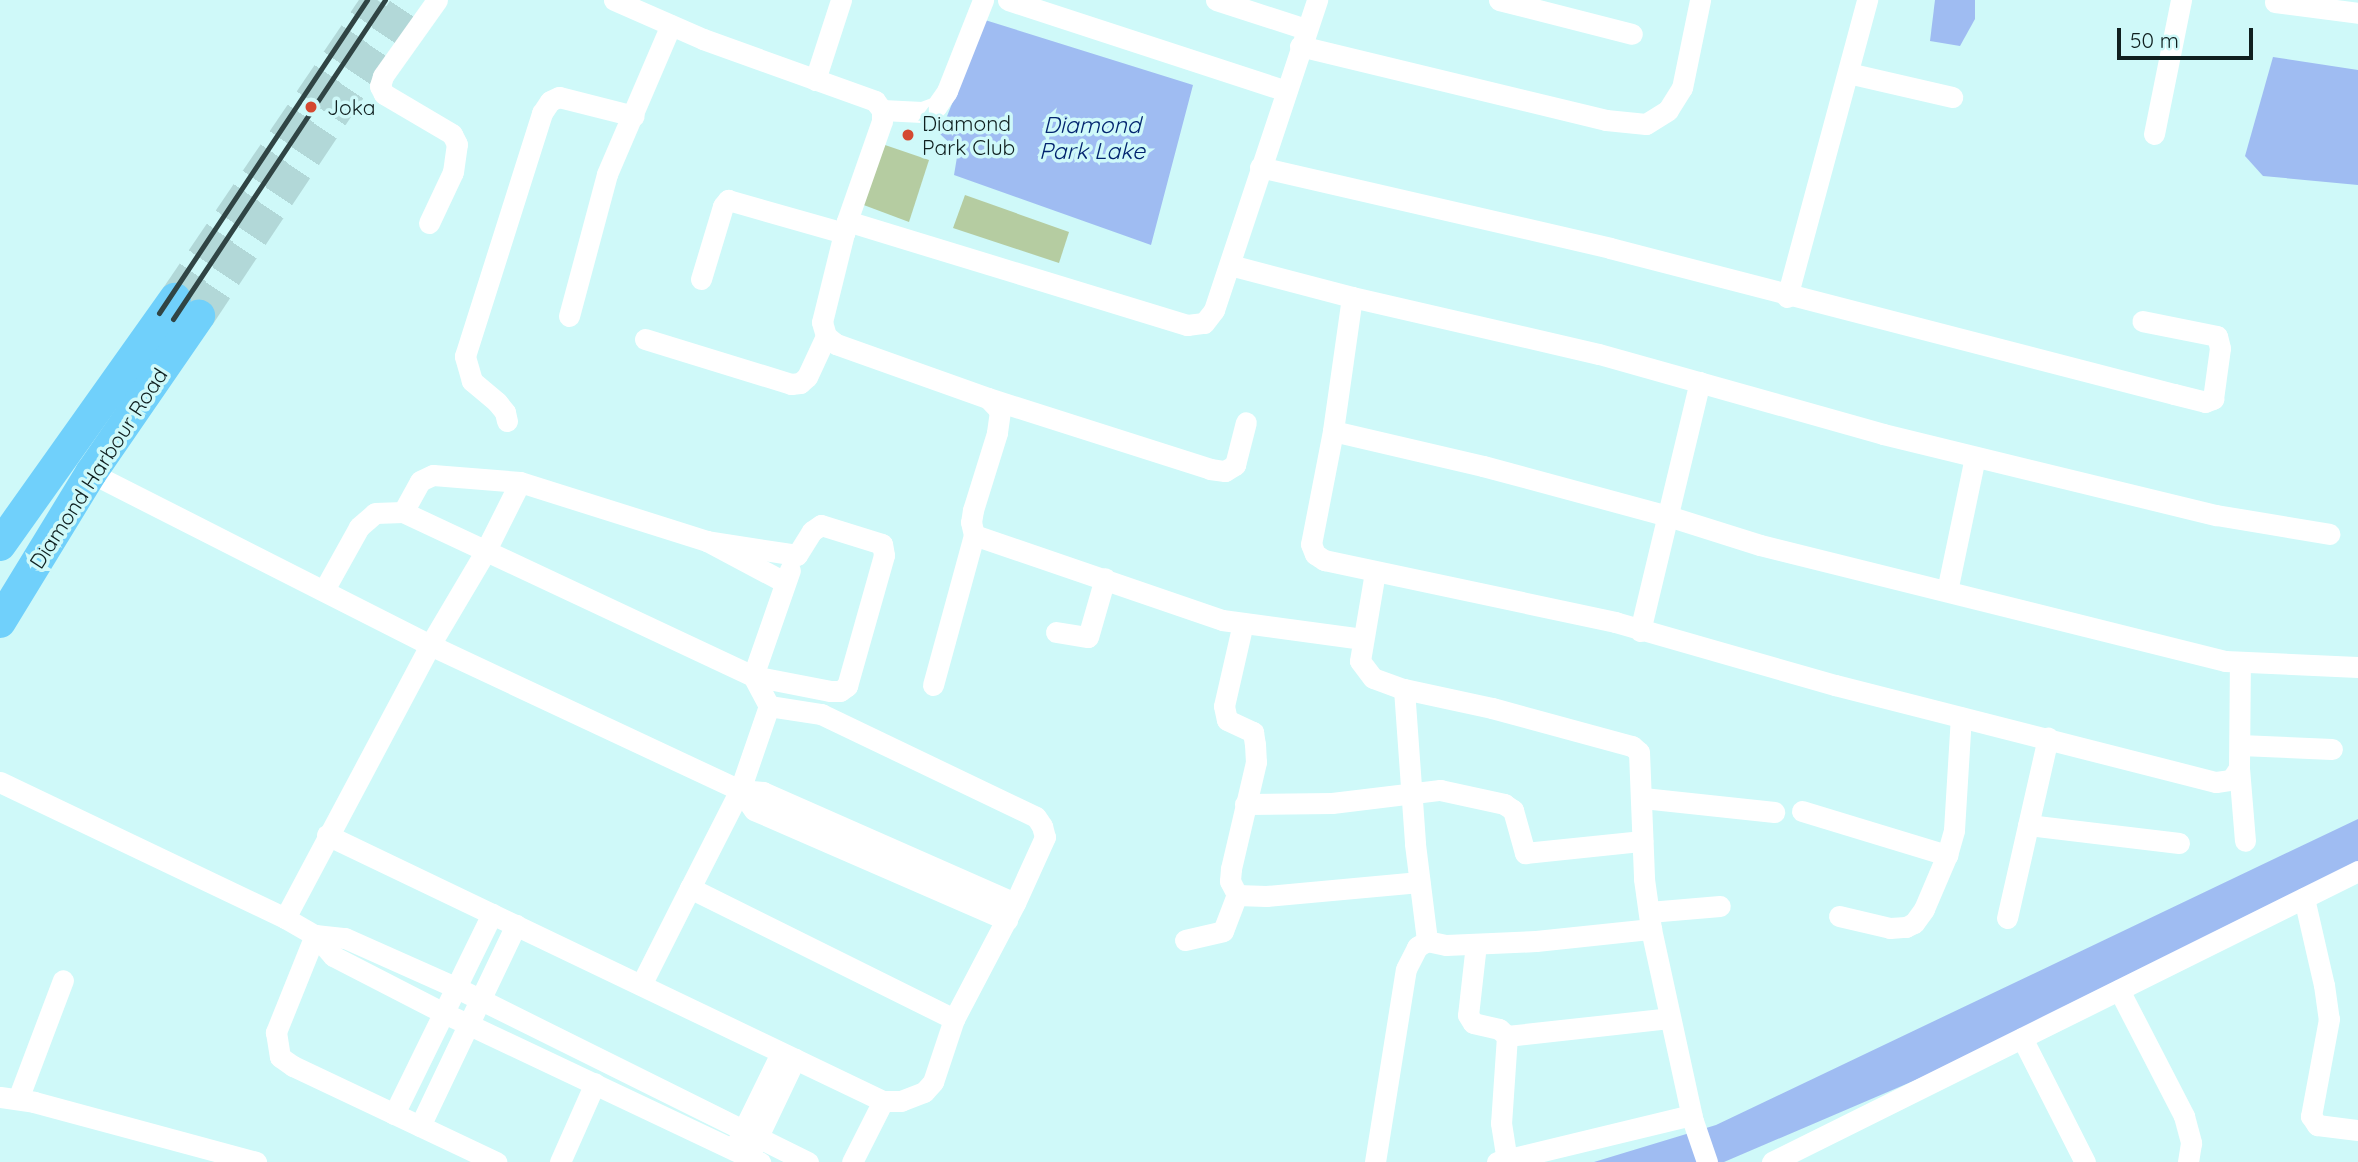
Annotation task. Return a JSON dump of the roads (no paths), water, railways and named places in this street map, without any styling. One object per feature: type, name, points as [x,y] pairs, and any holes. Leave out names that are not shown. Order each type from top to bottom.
[{"type":"highway","name":"Diamond Harbour Road","points":[[0,545],[187,307],[91,473],[0,622]]},
{"type":"street","points":[[429,223],[453,172],[457,144],[452,134],[384,94],[380,86],[383,76],[437,0]]},
{"type":"street","points":[[614,0],[671,25],[875,101],[882,110],[882,121],[846,227],[822,321],[826,336],[836,344],[988,398],[1210,470],[1225,471],[1235,465],[1246,422]]},
{"type":"street","points":[[815,80],[841,0]]},
{"type":"street","points":[[882,110],[922,112],[936,107],[947,91],[983,0]]},
{"type":"street","points":[[1008,0],[1286,91]]},
{"type":"street","points":[[1216,0],[1303,38],[1606,120],[1646,124],[1668,110],[1682,88],[1700,0]]},
{"type":"street","points":[[701,279],[723,206],[728,201],[737,201],[846,227],[1187,325],[1204,323],[1214,310],[1230,265],[1259,167],[1317,0]]},
{"type":"street","points":[[1499,0],[1632,34]]},
{"type":"street","points":[[1787,297],[1867,0]]},
{"type":"street","points":[[2154,134],[2180,0]]},
{"type":"street","points":[[2274,2],[2358,13]]},
{"type":"street","points":[[569,316],[607,174],[671,25]]},
{"type":"street","points":[[1847,73],[1952,97]]},
{"type":"street","points":[[507,421],[505,412],[497,402],[472,381],[465,356],[542,113],[550,101],[559,97],[634,116]]},
{"type":"street","points":[[1259,167],[1609,248],[1787,297],[2205,402],[2213,399],[2220,348],[2217,336],[2142,321]]},
{"type":"street","points":[[1230,265],[1352,297],[1599,354],[1975,457],[2216,515],[2329,534]]},
{"type":"street","points":[[1352,297],[1333,431],[1311,544],[1315,554],[1324,559],[1535,604],[2216,782],[2231,780],[2239,768]]},
{"type":"street","points":[[645,339],[791,384],[800,383],[807,377],[826,336]]},
{"type":"street","points":[[1640,631],[1700,382]]},
{"type":"street","points":[[933,685],[974,536],[971,522],[973,510],[997,433],[1000,411],[988,398]]},
{"type":"street","points":[[1333,431],[1483,466],[1668,516],[1760,545],[2225,661],[2358,667]]},
{"type":"street","points":[[1947,591],[1975,457]]},
{"type":"street","points":[[91,473],[430,645],[740,790],[763,792],[1011,911]]},
{"type":"street","points":[[403,512],[420,481],[433,475],[520,481],[707,541],[797,555]]},
{"type":"street","points":[[285,918],[430,645],[485,552],[520,481]]},
{"type":"street","points":[[324,590],[359,527],[375,513],[403,512],[753,676],[840,691],[847,686],[884,555],[882,544],[821,525],[812,531],[797,555],[784,582],[753,676],[769,706],[740,790],[641,985]]},
{"type":"street","points":[[974,536],[1105,578],[1222,620],[1363,639]]},
{"type":"street","points":[[707,541],[784,582]]},
{"type":"street","points":[[1375,572],[1360,661],[1373,678],[1404,689],[1492,708],[1632,746],[1639,752],[1642,761],[1642,841],[1650,921],[1692,1118],[1707,1162]]},
{"type":"street","points":[[1056,632],[1088,637],[1105,578]]},
{"type":"street","points":[[1185,940],[1223,931],[1237,895],[1230,881],[1231,869],[1256,762],[1255,744],[1252,732],[1227,720],[1224,706],[1243,623]]},
{"type":"street","points":[[2240,662],[2239,768],[2245,841]]},
{"type":"street","points":[[1404,689],[1411,795],[1427,941]]},
{"type":"street","points":[[327,835],[883,1101],[901,1101],[924,1092],[938,1069],[954,1019],[1011,911],[1045,837],[1036,817],[821,714],[769,706]]},
{"type":"street","points":[[1839,916],[1890,928],[1914,923],[1924,909],[1947,855],[1958,796],[1961,717]]},
{"type":"street","points":[[2007,918],[2048,738]]},
{"type":"street","points":[[2240,745],[2332,749]]},
{"type":"street","points":[[0,782],[285,918],[315,935],[333,956],[442,1012],[745,1152],[808,1162]]},
{"type":"street","points":[[1245,804],[1332,803],[1440,790],[1504,803],[1513,810],[1525,853],[1642,841]]},
{"type":"street","points":[[1643,798],[1774,812]]},
{"type":"street","points":[[1802,811],[1947,855]]},
{"type":"street","points":[[2028,825],[2179,843]]},
{"type":"street","points":[[1772,1162],[2358,871]]},
{"type":"street","points":[[1237,895],[1266,896],[1419,882]]},
{"type":"street","points":[[690,888],[954,1019]]},
{"type":"street","points":[[2304,898],[2329,1019],[2311,1116],[2316,1125],[2358,1130]]},
{"type":"street","points":[[1375,1162],[1406,969],[1417,947],[1427,941],[1446,945],[1536,942],[1720,906]]},
{"type":"street","points":[[394,1114],[492,914]]},
{"type":"street","points":[[420,1126],[516,926]]},
{"type":"street","points":[[315,935],[345,938],[455,987],[745,1152]]},
{"type":"street","points":[[315,935],[276,1032],[280,1056],[293,1066],[496,1162]]},
{"type":"street","points":[[1476,944],[1470,1021],[1499,1029],[1507,1036],[1670,1018]]},
{"type":"street","points":[[63,980],[9,1098],[256,1162]]},
{"type":"street","points":[[2119,990],[2184,1116],[2191,1143],[2188,1162]]},
{"type":"street","points":[[1507,1036],[1501,1123],[1502,1161],[1692,1118]]},
{"type":"street","points":[[2022,1038],[2085,1162]]},
{"type":"street","points":[[745,1152],[788,1056]]},
{"type":"street","points":[[560,1162],[595,1083]]},
{"type":"street","points":[[852,1162],[883,1101]]},
{"type":"water","points":[[1935,0],[1975,0],[1975,19],[1960,46],[1930,41]]},
{"type":"water","name":"Diamond Park Lake","points":[[985,20],[1193,85],[1151,245],[954,175],[958,151],[940,134]]},
{"type":"water","points":[[2273,57],[2358,70],[2358,185],[2263,176],[2245,156]]},
{"type":"water","points":[[2358,819],[2358,864],[1988,1049],[1724,1162],[1594,1162],[1716,1125]]},
{"type":"tunnel","points":[[175,299],[378,0]]},
{"type":"tunnel","points":[[199,316],[410,0]]},
{"type":"railway","points":[[159,313],[367,0]]},
{"type":"railway","points":[[173,319],[385,0]]},
{"type":"place","name":"Joka","points":[[311,107]]},
{"type":"place","name":"Diamond Park Club","points":[[908,135]]}]
